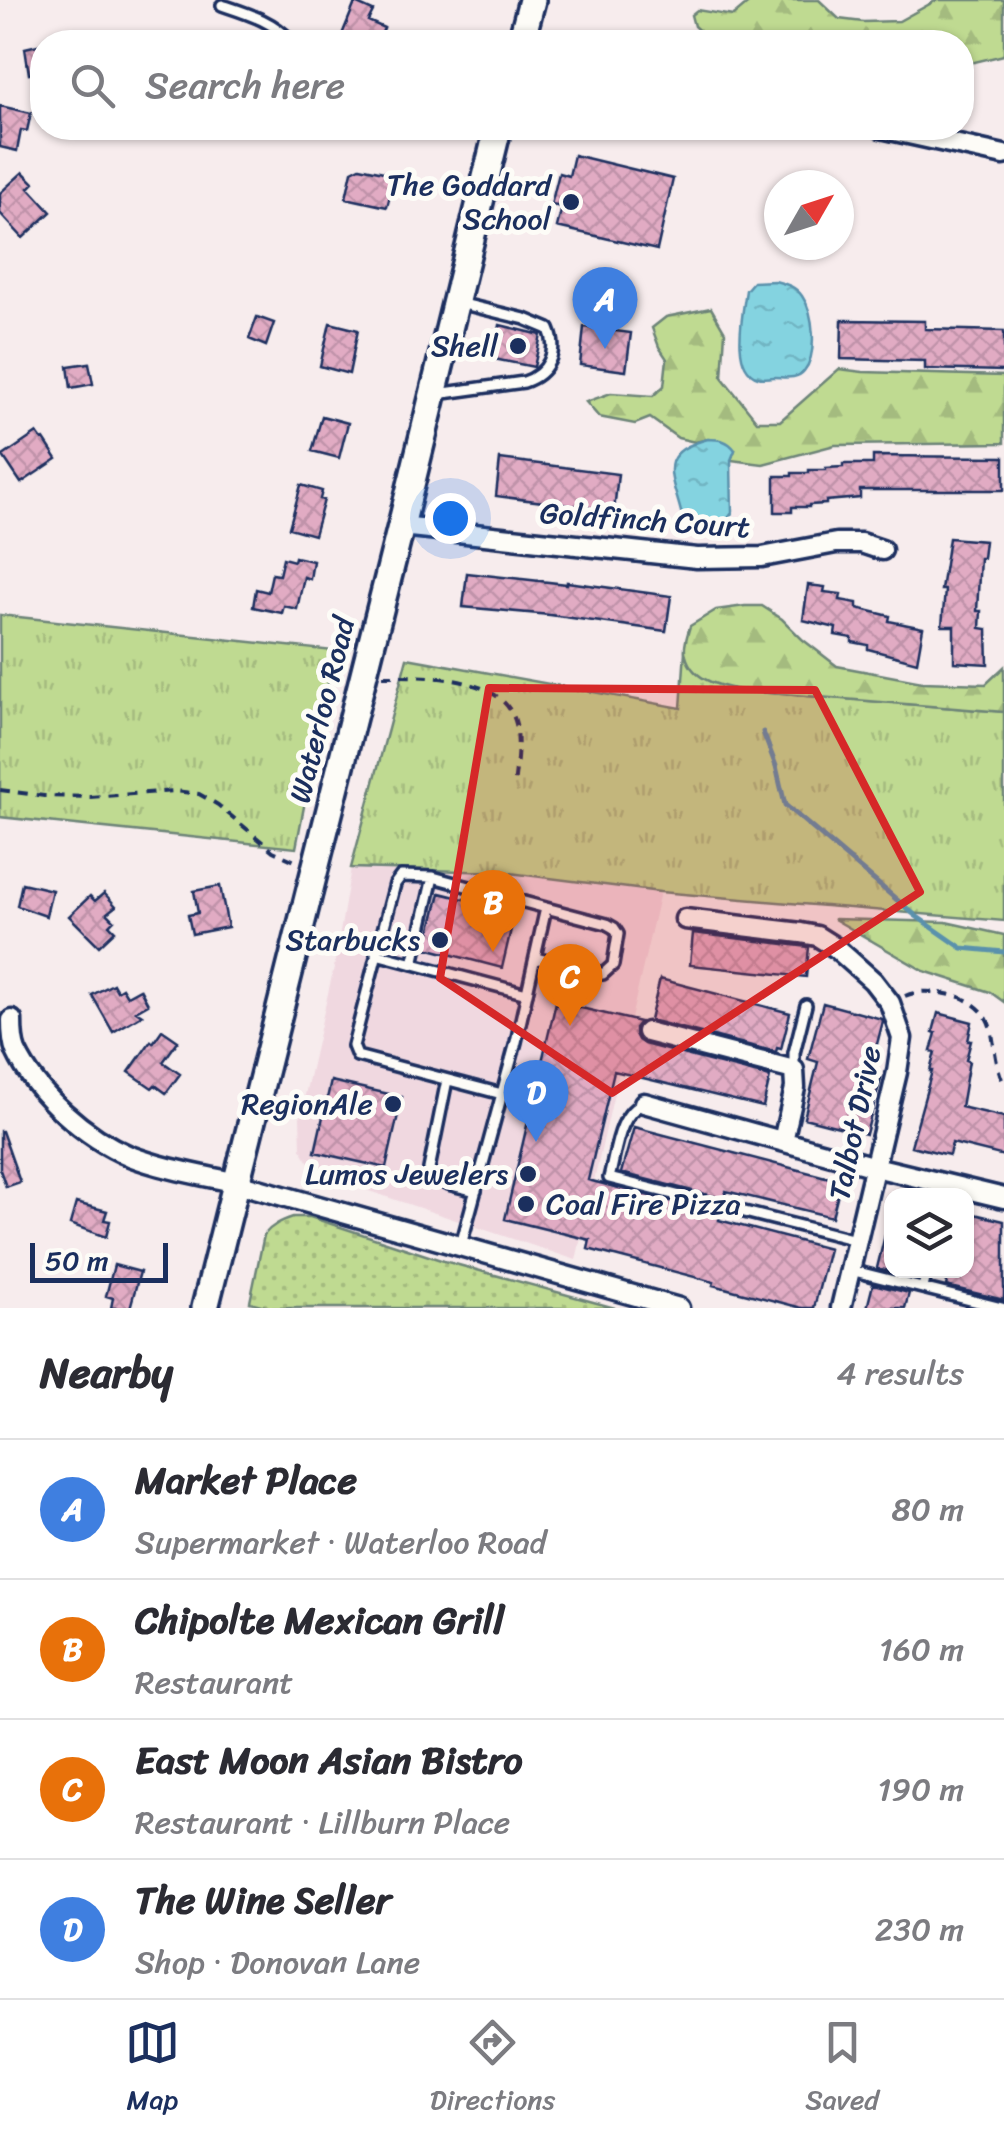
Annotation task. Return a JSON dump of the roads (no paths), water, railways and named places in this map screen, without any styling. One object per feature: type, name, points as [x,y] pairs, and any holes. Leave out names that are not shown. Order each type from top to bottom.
[{"type":"main road","points":[[524,30],[532,0]]},
{"type":"main road","name":"Waterloo Road","points":[[205,1308],[402,526],[491,140]]},
{"type":"street","points":[[938,140],[1004,154]]},
{"type":"street","name":"Goldfinch Court","points":[[402,526],[697,558],[762,556],[836,543],[861,543],[882,550]]},
{"type":"street","name":"Talbot Drive","points":[[684,919],[816,936],[858,967],[890,1003],[902,1038],[897,1072],[841,1308]]},
{"type":"street","points":[[12,1020],[16,1050],[53,1101],[83,1128],[128,1155],[680,1308]]},
{"type":"street","points":[[647,1032],[794,1070],[795,1088],[784,1141]]},
{"type":"street","points":[[644,1103],[941,1188]]},
{"type":"street","points":[[974,1194],[1004,1198]]},
{"type":"lane","points":[[222,6],[259,17],[278,30]]},
{"type":"lane","points":[[434,395],[524,382],[535,378],[550,363],[554,341],[549,329],[456,302]]},
{"type":"lane","points":[[502,1094],[355,1054],[353,1046],[394,884],[405,876],[433,877],[610,925],[618,934],[613,965],[603,974],[535,958]]},
{"type":"lane","points":[[413,964],[433,877]]},
{"type":"lane","points":[[460,1245],[502,1094],[546,908]]},
{"type":"lane","points":[[376,954],[526,994]]},
{"type":"lane","points":[[794,1070],[794,1053],[806,1006]]},
{"type":"lane","points":[[447,1080],[429,1169],[438,1180],[476,1191]]},
{"type":"lane","points":[[644,1103],[626,1114],[608,1178],[857,1240]]},
{"type":"lane","points":[[850,1270],[1002,1308]]},
{"type":"lane","points":[[922,1288],[925,1278]]},
{"type":"water","points":[[775,281],[796,290],[806,303],[813,334],[811,354],[798,376],[760,378],[749,372],[741,352],[746,290],[753,282]]},
{"type":"water","points":[[708,439],[723,441],[735,450],[731,460],[732,513],[723,522],[712,525],[687,522],[682,516],[671,468],[679,451]]},
{"type":"waterway","points":[[763,732],[785,805],[916,916],[962,948],[1004,952]]},
{"type":"place","name":"The Goddard School","points":[[571,202]]},
{"type":"place","name":"Shell","points":[[518,346]]},
{"type":"place","name":"Market Place","points":[[605,349]]},
{"type":"place","name":"Starbucks","points":[[440,940]]},
{"type":"place","name":"Chipolte Mexican Grill","points":[[493,952]]},
{"type":"place","name":"East Moon Asian Bistro","points":[[570,1026]]},
{"type":"place","name":"RegionAle","points":[[393,1104]]},
{"type":"place","name":"The Wine Seller","points":[[536,1142]]},
{"type":"place","name":"Lumos Jewelers","points":[[528,1174]]},
{"type":"place","name":"Coal Fire Pizza","points":[[526,1204]]}]
